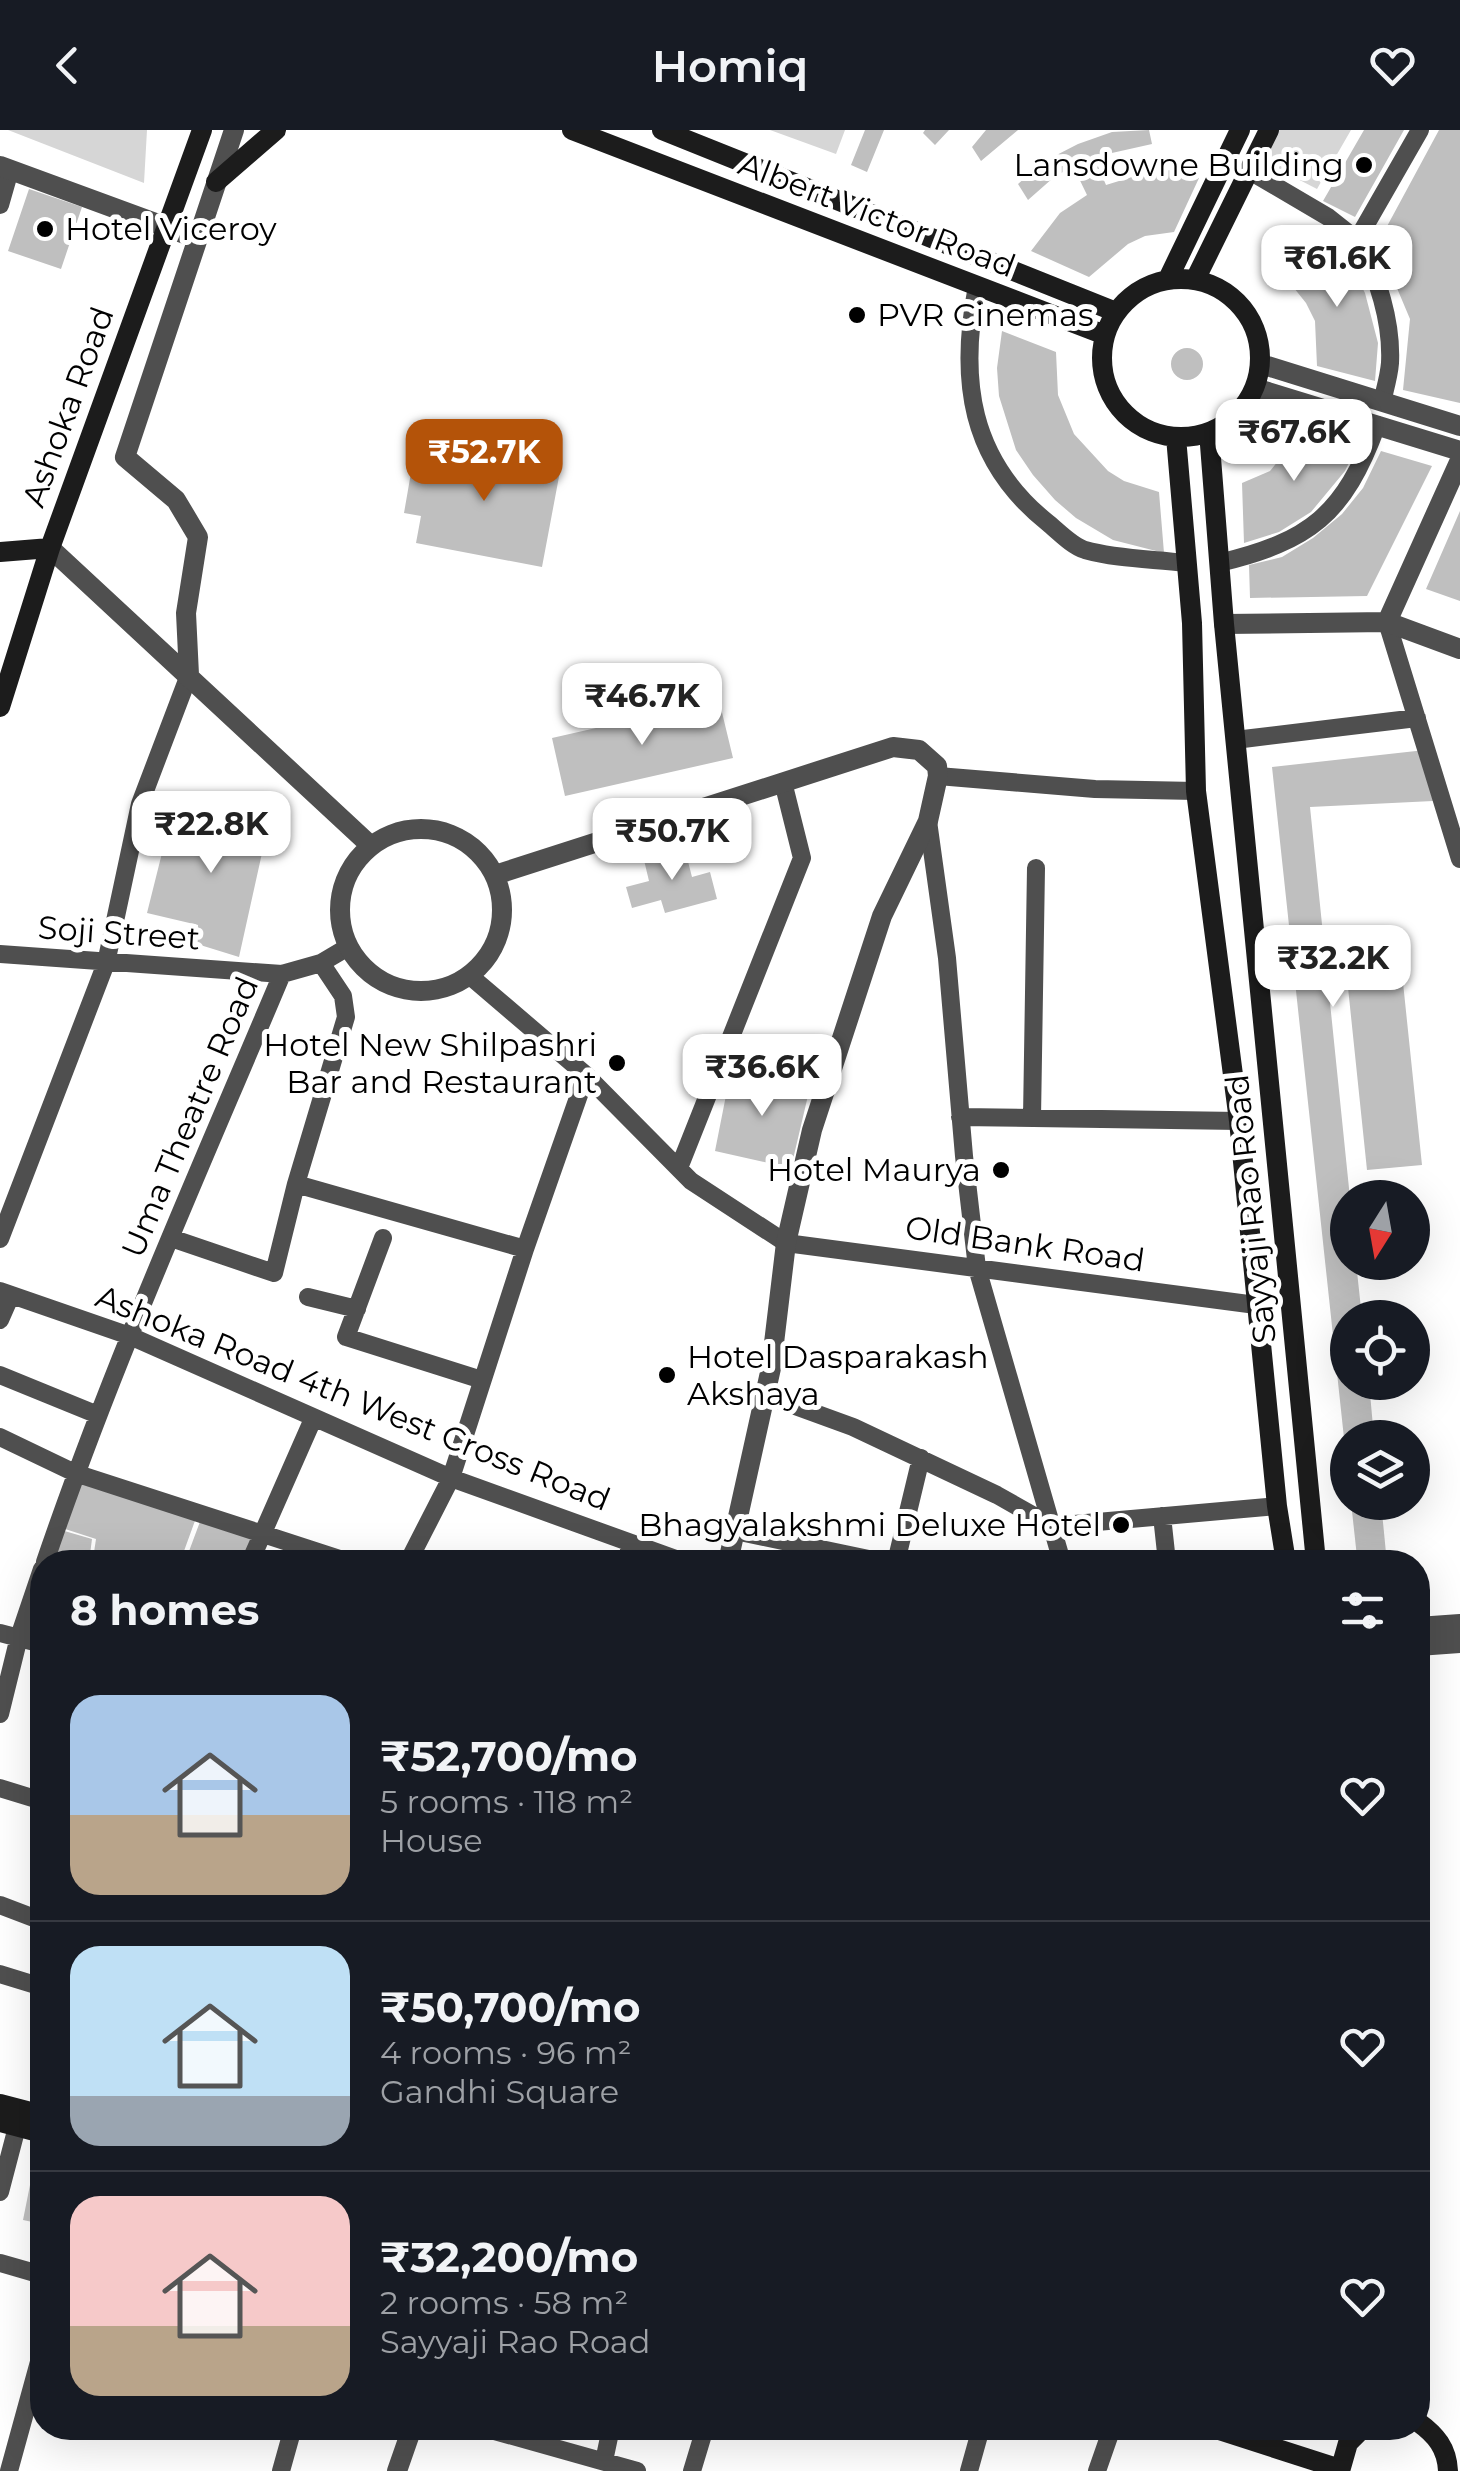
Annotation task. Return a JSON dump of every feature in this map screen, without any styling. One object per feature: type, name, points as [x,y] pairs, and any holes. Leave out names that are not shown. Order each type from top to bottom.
[{"type":"main road","name":"Ashoka Road","points":[[0,707],[50,548],[202,130]]},
{"type":"main road","points":[[216,182],[276,130]]},
{"type":"main road","name":"Albert Victor Road","points":[[572,130],[1105,335]]},
{"type":"main road","name":"Albert Victor Road","points":[[662,130],[1116,312]]},
{"type":"main road","points":[[1168,280],[1240,130]]},
{"type":"main road","points":[[1195,280],[1268,130]]},
{"type":"main road","points":[[1168,280],[1195,280],[1218,287],[1244,310],[1259,341],[1255,388],[1244,407],[1209,432],[1176,437],[1142,426],[1116,403],[1105,382],[1105,335],[1116,312],[1130,297],[1168,280]]},
{"type":"main road","name":"Sayyaji Rao Road","points":[[1209,432],[1224,624],[1315,1550]]},
{"type":"main road","name":"Sayyaji Rao Road","points":[[1176,437],[1192,624],[1196,791],[1239,1121],[1284,1550]]},
{"type":"main road","points":[[0,552],[50,548]]},
{"type":"main road","points":[[0,2104],[30,2112]]},
{"type":"main road","points":[[1430,2431],[1443,2446],[1452,2467]]},
{"type":"main road","points":[[1249,2440],[1340,2470],[1350,2440]]},
{"type":"street","points":[[0,1240],[106,963],[140,804],[189,675],[186,613],[198,536],[176,500],[125,457],[234,130]]},
{"type":"street","points":[[1358,240],[1420,130]]},
{"type":"street","points":[[0,205],[5,168],[196,238]]},
{"type":"street","points":[[1248,170],[1328,217],[1358,240],[1379,292],[1388,328],[1390,364],[1382,402]]},
{"type":"street","points":[[977,286],[967,336],[976,423],[1004,477],[1036,513],[1082,550],[1185,563]]},
{"type":"street","points":[[1260,364],[1460,426]]},
{"type":"street","points":[[1255,388],[1460,451]]},
{"type":"street","points":[[1219,563],[1296,538],[1327,514],[1347,492],[1364,462],[1377,425]]},
{"type":"street","points":[[1460,460],[1387,622],[1460,859]]},
{"type":"street","points":[[50,548],[371,846]]},
{"type":"street","points":[[1224,624],[1387,622],[1460,650]]},
{"type":"street","points":[[1235,740],[1417,718]]},
{"type":"street","points":[[495,875],[893,747],[919,750],[937,766],[928,820],[882,916],[812,1130],[786,1242],[765,1395],[731,1550]]},
{"type":"street","points":[[938,776],[1096,789],[1196,791]]},
{"type":"street","points":[[679,1168],[802,858],[783,782]]},
{"type":"street","points":[[928,820],[947,958],[977,1268],[1059,1550]]},
{"type":"street","points":[[416,829],[440,831],[462,840],[481,855],[495,875],[502,896],[503,918],[486,960],[470,976],[445,988],[430,990],[389,985],[365,969],[348,947],[340,920],[341,892],[352,866],[371,846],[392,834],[416,829]]},
{"type":"street","points":[[1032,1118],[1036,868]]},
{"type":"street","name":"Soji Street","points":[[0,954],[282,974],[321,963],[348,947]]},
{"type":"street","points":[[171,1238],[274,1273],[346,1017],[343,996],[321,963]]},
{"type":"street","name":"Uma Theatre Road","points":[[49,1550],[98,1414],[282,974]]},
{"type":"street","points":[[470,976],[586,1074],[691,1180],[786,1242]]},
{"type":"street","points":[[414,1550],[451,1478],[586,1074]]},
{"type":"street","points":[[960,1117],[1239,1121]]},
{"type":"street","points":[[296,1184],[525,1249]]},
{"type":"street","points":[[383,1238],[346,1337],[482,1380]]},
{"type":"street","name":"Old Bank Road","points":[[786,1242],[1256,1305]]},
{"type":"street","points":[[0,1320],[5,1293]]},
{"type":"street","name":"Ashoka Road 4th West Cross Road","points":[[5,1293],[130,1336],[451,1478],[651,1550]]},
{"type":"street","points":[[308,1296],[357,1308]]},
{"type":"street","points":[[0,1374],[98,1414]]},
{"type":"street","points":[[765,1395],[853,1426],[997,1494],[1052,1526],[1277,1506]]},
{"type":"street","points":[[255,1550],[313,1419]]},
{"type":"street","points":[[0,1438],[75,1474],[311,1550]]},
{"type":"street","points":[[899,1550],[920,1458]]},
{"type":"street","points":[[1162,1516],[1166,1550]]},
{"type":"street","points":[[735,1531],[826,1550]]},
{"type":"street","points":[[629,1550],[631,1543]]},
{"type":"street","name":"Uma Theatre Road","points":[[0,1714],[30,1606]]},
{"type":"street","points":[[1430,1626],[1460,1624]]},
{"type":"street","points":[[0,1633],[30,1640]]},
{"type":"street","points":[[1430,1645],[1460,1643]]},
{"type":"street","points":[[0,1788],[30,1797]]},
{"type":"street","points":[[0,1906],[30,1917]]},
{"type":"street","points":[[0,1974],[30,1983]]},
{"type":"street","points":[[0,2192],[8,2125]]},
{"type":"street","points":[[0,2263],[30,2272]]},
{"type":"street","points":[[9,2471],[30,2412]]},
{"type":"street","points":[[281,2471],[289,2440]]},
{"type":"street","points":[[398,2471],[408,2440]]},
{"type":"street","points":[[526,2440],[637,2471]]},
{"type":"street","points":[[604,2462],[609,2440]]},
{"type":"street","points":[[692,2471],[701,2440]]},
{"type":"street","points":[[969,2471],[978,2440]]},
{"type":"street","points":[[1096,2471],[1108,2440]]},
{"type":"shaded area","points":[[8,130],[147,130],[144,183]]},
{"type":"shaded area","points":[[770,130],[845,130],[836,154]]},
{"type":"shaded area","points":[[1276,130],[1351,130],[1317,189],[1261,160]]},
{"type":"building","points":[[865,130],[884,130],[867,172],[851,165]]},
{"type":"building","points":[[949,130],[935,145],[923,133]]},
{"type":"building","points":[[986,130],[1018,130],[981,161],[972,147]]},
{"type":"building","points":[[1149,130],[1152,144],[1094,157],[1106,185],[1145,173],[1192,171],[1199,178],[1174,232],[1145,236],[1128,244],[1089,277],[1031,251],[1060,213],[1087,195],[1073,166],[1028,200],[1018,184],[1043,162],[1078,144],[1112,132]]},
{"type":"building","name":"Lansdowne Building","points":[[1364,130],[1404,130],[1355,217],[1323,201]]},
{"type":"building","points":[[1439,130],[1460,130],[1460,403],[1403,390],[1410,319],[1378,243]]},
{"type":"building","name":"Hotel Viceroy","points":[[29,189],[82,207],[61,269],[8,251]]},
{"type":"building","points":[[1320,228],[1341,247],[1365,293],[1378,343],[1375,381],[1317,366],[1315,321],[1290,283]]},
{"type":"building","points":[[1002,331],[1056,352],[1058,395],[1074,434],[1108,471],[1124,481],[1159,492],[1164,553],[1113,540],[1076,518],[1033,475],[1016,450],[999,396],[997,368]]},
{"type":"building","points":[[1187,348],[1198,353],[1203,364],[1198,375],[1187,380],[1176,375],[1171,364],[1176,353]]},
{"type":"building","points":[[1301,433],[1359,442],[1345,471],[1311,512],[1279,532],[1244,543],[1242,483],[1270,471]]},
{"type":"building","points":[[434,442],[561,466],[542,567],[416,543],[421,516],[404,513],[412,467],[429,471]]},
{"type":"building","points":[[1381,451],[1432,466],[1367,596],[1250,598],[1249,565],[1282,557],[1342,514],[1363,488]]},
{"type":"building","points":[[1460,511],[1460,601],[1426,589]]},
{"type":"building","points":[[719,700],[733,758],[565,796],[552,738]]},
{"type":"building","points":[[1434,749],[1433,801],[1310,807],[1348,1180],[1330,1180],[1330,1280],[1358,1280],[1360,1300],[1330,1300],[1330,1308],[1272,767]]},
{"type":"building","points":[[229,808],[270,817],[239,957],[197,944],[198,925],[147,913],[172,813],[222,825]]},
{"type":"building","points":[[684,846],[692,877],[710,872],[717,899],[665,913],[661,900],[632,908],[626,887],[649,881],[643,856]]},
{"type":"building","points":[[1402,973],[1422,1165],[1367,1170],[1347,978]]},
{"type":"building","points":[[731,1070],[810,1087],[791,1168],[715,1151]]},
{"type":"building","points":[[1340,1400],[1371,1400],[1372,1420],[1342,1420]]},
{"type":"building","points":[[77,1478],[196,1518],[184,1550],[94,1550],[96,1539],[62,1528]]},
{"type":"building","points":[[201,1519],[254,1536],[248,1550],[189,1550]]},
{"type":"building","points":[[1353,1520],[1383,1520],[1386,1550],[1356,1550]]},
{"type":"building","points":[[61,1530],[92,1539],[91,1550],[55,1550]]},
{"type":"building","points":[[30,2185],[30,2221],[23,2220]]},
{"type":"place","name":"Lansdowne Building","points":[[1364,165]]},
{"type":"place","name":"Hotel Viceroy","points":[[45,229]]},
{"type":"place","name":"PVR Cinemas","points":[[857,315]]},
{"type":"place","name":"Hotel New Shilpashri Bar and Restaurant","points":[[617,1063]]},
{"type":"place","name":"Hotel Maurya","points":[[1001,1170]]},
{"type":"place","name":"Hotel Dasparakash Akshaya","points":[[667,1375]]},
{"type":"place","name":"Bhagyalakshmi Deluxe Hotel","points":[[1121,1525]]}]
